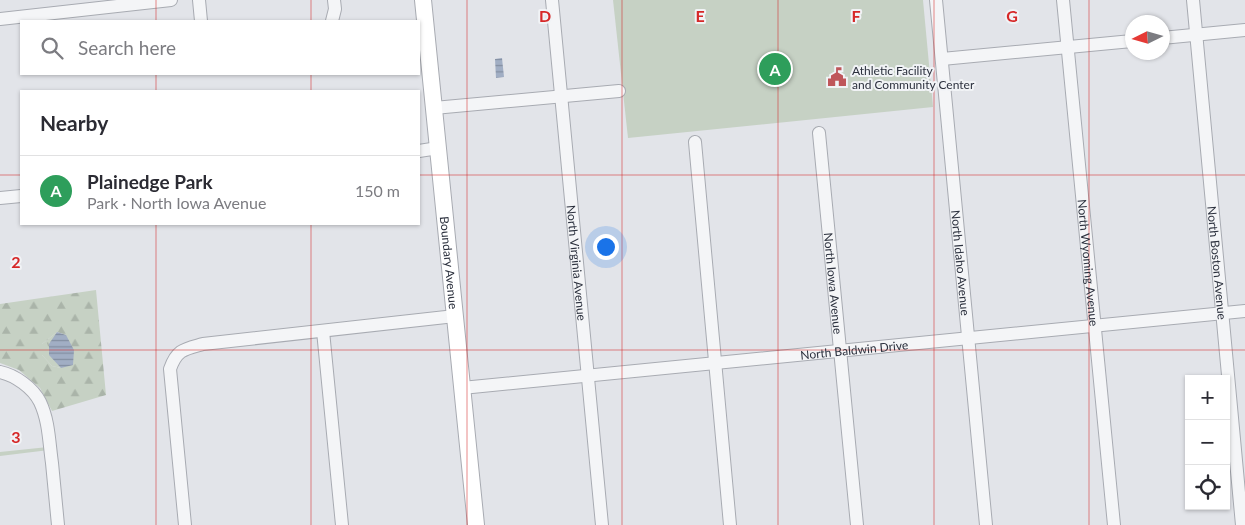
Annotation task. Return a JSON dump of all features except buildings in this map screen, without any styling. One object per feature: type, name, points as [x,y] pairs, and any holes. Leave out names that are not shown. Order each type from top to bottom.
[{"type":"main road","name":"Boundary Avenue","points":[[423,0],[476,525]]},
{"type":"street","points":[[0,19],[65,6],[171,0]]},
{"type":"street","points":[[199,0],[201,20]]},
{"type":"street","points":[[332,20],[335,9],[334,0]]},
{"type":"street","name":"North Virginia Avenue","points":[[552,0],[602,525]]},
{"type":"street","name":"North Idaho Avenue","points":[[936,0],[986,525]]},
{"type":"street","name":"North Wyoming Avenue","points":[[1063,0],[1114,525]]},
{"type":"street","name":"North Boston Avenue","points":[[1193,0],[1242,525]]},
{"type":"street","points":[[1170,37],[1245,30]]},
{"type":"street","points":[[942,59],[1125,42]]},
{"type":"street","points":[[434,108],[619,91]]},
{"type":"street","name":"North Iowa Avenue","points":[[819,133],[857,525]]},
{"type":"street","points":[[695,142],[730,525]]},
{"type":"street","points":[[420,151],[438,148]]},
{"type":"street","points":[[0,198],[20,196]]},
{"type":"street","name":"North Baldwin Drive","points":[[462,388],[1245,312]]},
{"type":"street","points":[[185,525],[170,369],[174,358],[180,352],[203,344],[455,316]]},
{"type":"street","points":[[322,331],[342,525]]},
{"type":"street","points":[[0,372],[20,382],[34,394],[44,412],[48,430],[58,525]]},
{"type":"green space","points":[[613,0],[923,0],[933,107],[628,138]]},
{"type":"green space","points":[[96,290],[106,395],[52,411],[40,388],[19,370],[0,363],[0,304]],"holes":[[[57,332],[66,335],[61,368],[52,366],[42,355],[42,344]]]},
{"type":"green space","points":[[57,332],[61,368],[52,366],[42,355],[42,344]]},
{"type":"green space","points":[[48,447],[49,450],[0,456],[0,452]]},
{"type":"water","points":[[502,58],[504,77],[496,78],[495,59]]},
{"type":"water","points":[[57,332],[66,335],[74,350],[73,365],[61,368],[49,355],[49,344]]},
{"type":"place","name":"Plainedge Park","points":[[775,69]]},
{"type":"place","name":"Athletic Facility and Community Center","points":[[837,77]]}]
